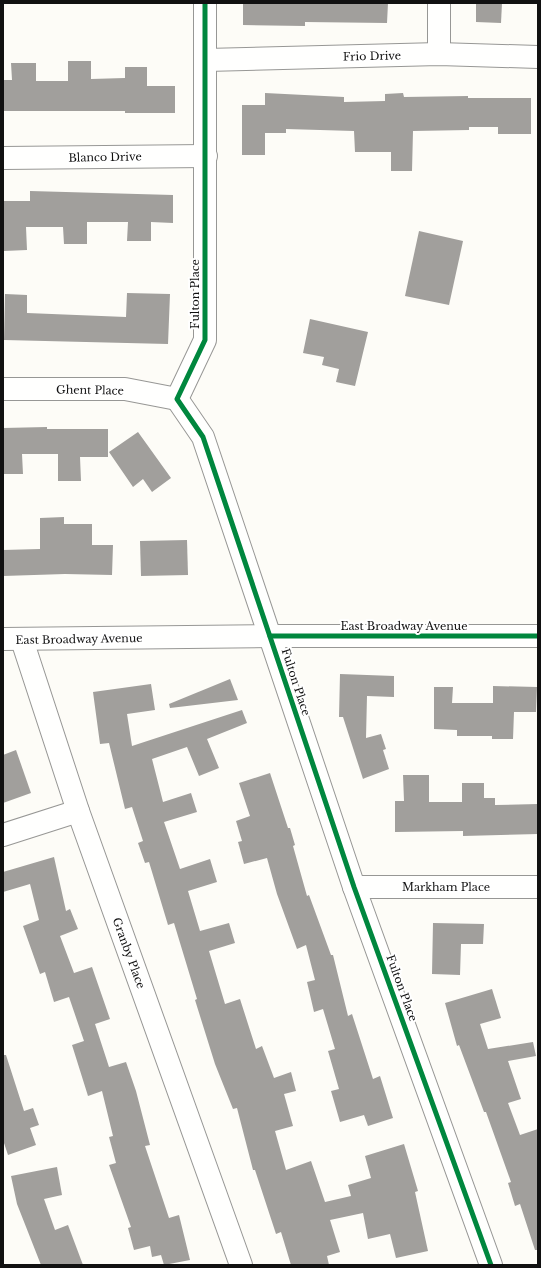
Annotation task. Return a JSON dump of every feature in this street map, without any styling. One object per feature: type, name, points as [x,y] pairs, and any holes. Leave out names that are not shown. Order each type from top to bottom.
[{"type":"street","name":"Fulton Place","points":[[206,3],[205,340],[177,399],[203,437],[354,887],[491,1265]]},
{"type":"street","points":[[439,3],[439,54]]},
{"type":"street","name":"Frio Drive","points":[[206,60],[439,54],[538,57]]},
{"type":"street","name":"Blanco Drive","points":[[3,158],[206,156]]},
{"type":"street","name":"Ghent Place","points":[[3,389],[125,390],[177,399]]},
{"type":"street","name":"East Broadway Avenue","points":[[12,640],[270,636],[538,636]]},
{"type":"street","name":"Granby Place","points":[[12,640],[78,811],[241,1265]]},
{"type":"street","points":[[3,835],[78,811]]},
{"type":"street","name":"Markham Place","points":[[354,887],[538,887]]},
{"type":"building","points":[[243,3],[388,3],[387,23],[305,22],[305,26],[243,25]]},
{"type":"building","points":[[476,3],[502,3],[501,23],[476,22]]},
{"type":"building","points":[[68,61],[91,61],[91,79],[125,78],[125,67],[147,67],[147,86],[175,86],[175,113],[125,113],[125,111],[3,111],[3,80],[12,80],[11,63],[36,63],[36,81],[68,81]]},
{"type":"building","points":[[265,93],[344,97],[344,102],[385,101],[385,94],[403,93],[404,97],[468,96],[468,98],[531,98],[531,134],[498,134],[498,127],[469,127],[469,130],[413,131],[412,171],[391,171],[391,152],[355,152],[354,131],[286,129],[286,133],[265,133],[265,155],[242,155],[242,105],[265,105]]},
{"type":"building","points":[[30,191],[173,195],[173,223],[151,222],[151,241],[127,241],[128,222],[87,222],[87,244],[64,244],[63,227],[26,227],[27,250],[4,251],[3,201],[30,201]]},
{"type":"building","points":[[419,231],[463,241],[449,305],[405,296]]},
{"type":"building","points":[[127,293],[170,294],[168,344],[4,340],[5,294],[27,295],[27,313],[126,317]]},
{"type":"building","points":[[310,319],[368,332],[355,386],[336,382],[339,369],[322,365],[324,357],[303,353]]},
{"type":"building","points":[[47,427],[47,429],[108,429],[108,457],[80,457],[81,481],[58,481],[58,454],[22,454],[23,474],[3,474],[3,428]]},
{"type":"building","points":[[138,432],[171,478],[152,492],[143,479],[133,487],[109,452]]},
{"type":"building","points":[[64,517],[64,524],[92,524],[92,545],[113,545],[112,575],[65,574],[3,576],[3,550],[40,549],[40,518]]},
{"type":"building","points":[[187,540],[188,575],[141,576],[140,541]]},
{"type":"building","points":[[340,674],[394,676],[394,697],[367,696],[366,738],[381,734],[386,749],[383,750],[389,769],[363,779],[343,717],[339,717]]},
{"type":"building","points":[[230,679],[238,700],[170,708],[169,704]]},
{"type":"building","points":[[151,684],[155,710],[127,714],[132,746],[242,710],[247,723],[207,739],[219,768],[199,776],[187,747],[152,759],[163,802],[191,793],[197,812],[164,822],[180,869],[210,859],[217,882],[188,891],[200,931],[229,923],[235,943],[209,951],[225,1004],[240,999],[256,1049],[262,1046],[274,1078],[291,1072],[296,1091],[284,1094],[293,1126],[275,1131],[286,1170],[311,1161],[325,1202],[351,1196],[348,1185],[371,1178],[365,1156],[404,1144],[418,1191],[415,1192],[428,1251],[396,1258],[390,1234],[368,1239],[363,1213],[330,1220],[340,1252],[327,1256],[329,1265],[291,1265],[281,1232],[276,1234],[255,1170],[253,1170],[237,1108],[233,1109],[215,1064],[195,1000],[197,999],[174,923],[168,925],[149,862],[145,863],[138,843],[143,841],[132,807],[125,809],[109,743],[100,744],[93,692]]},
{"type":"building","points":[[493,686],[537,687],[536,712],[514,712],[513,739],[492,739],[492,736],[457,736],[457,730],[434,729],[434,687],[453,687],[452,703],[493,703]]},
{"type":"building","points":[[16,750],[31,793],[3,803],[3,755]]},
{"type":"building","points":[[270,773],[288,828],[290,828],[295,845],[293,846],[307,896],[309,895],[331,955],[333,955],[348,1016],[352,1014],[373,1079],[380,1076],[393,1118],[368,1126],[364,1115],[340,1122],[331,1091],[339,1089],[328,1051],[335,1049],[323,1009],[314,1012],[307,982],[315,980],[306,945],[297,949],[277,894],[267,858],[244,864],[238,842],[242,841],[236,821],[250,816],[239,783]]},
{"type":"building","points":[[403,775],[429,775],[429,802],[462,802],[462,783],[484,783],[484,798],[495,798],[495,805],[538,804],[538,834],[463,836],[463,831],[395,832],[395,801],[404,801]]},
{"type":"building","points":[[54,857],[66,911],[70,909],[78,929],[60,936],[74,973],[92,967],[110,1019],[95,1024],[109,1067],[126,1062],[136,1091],[150,1145],[145,1146],[169,1218],[179,1215],[190,1260],[164,1265],[161,1255],[152,1257],[150,1246],[134,1250],[128,1228],[131,1227],[109,1165],[116,1163],[109,1137],[113,1136],[102,1091],[88,1096],[72,1045],[84,1041],[69,997],[54,1002],[45,972],[40,974],[23,926],[39,920],[30,884],[3,892],[3,872]]},
{"type":"building","points":[[433,923],[484,924],[483,944],[461,944],[460,975],[432,974]]},
{"type":"building","points":[[492,989],[501,1018],[480,1024],[488,1049],[533,1042],[536,1056],[508,1061],[521,1099],[508,1103],[520,1135],[538,1129],[538,1250],[535,1250],[520,1204],[515,1206],[508,1183],[511,1182],[486,1112],[484,1112],[459,1045],[457,1046],[445,1003]]},
{"type":"building","points":[[3,1055],[6,1055],[24,1111],[33,1108],[39,1125],[30,1128],[36,1145],[8,1155],[3,1140]]},
{"type":"building","points":[[57,1167],[62,1195],[44,1199],[55,1230],[68,1225],[83,1265],[41,1265],[17,1204],[11,1176]]},
{"type":"cycle path","points":[[205,3],[205,340],[177,399],[203,437],[354,887],[491,1265]]},
{"type":"cycle path","points":[[270,636],[538,636]]}]
